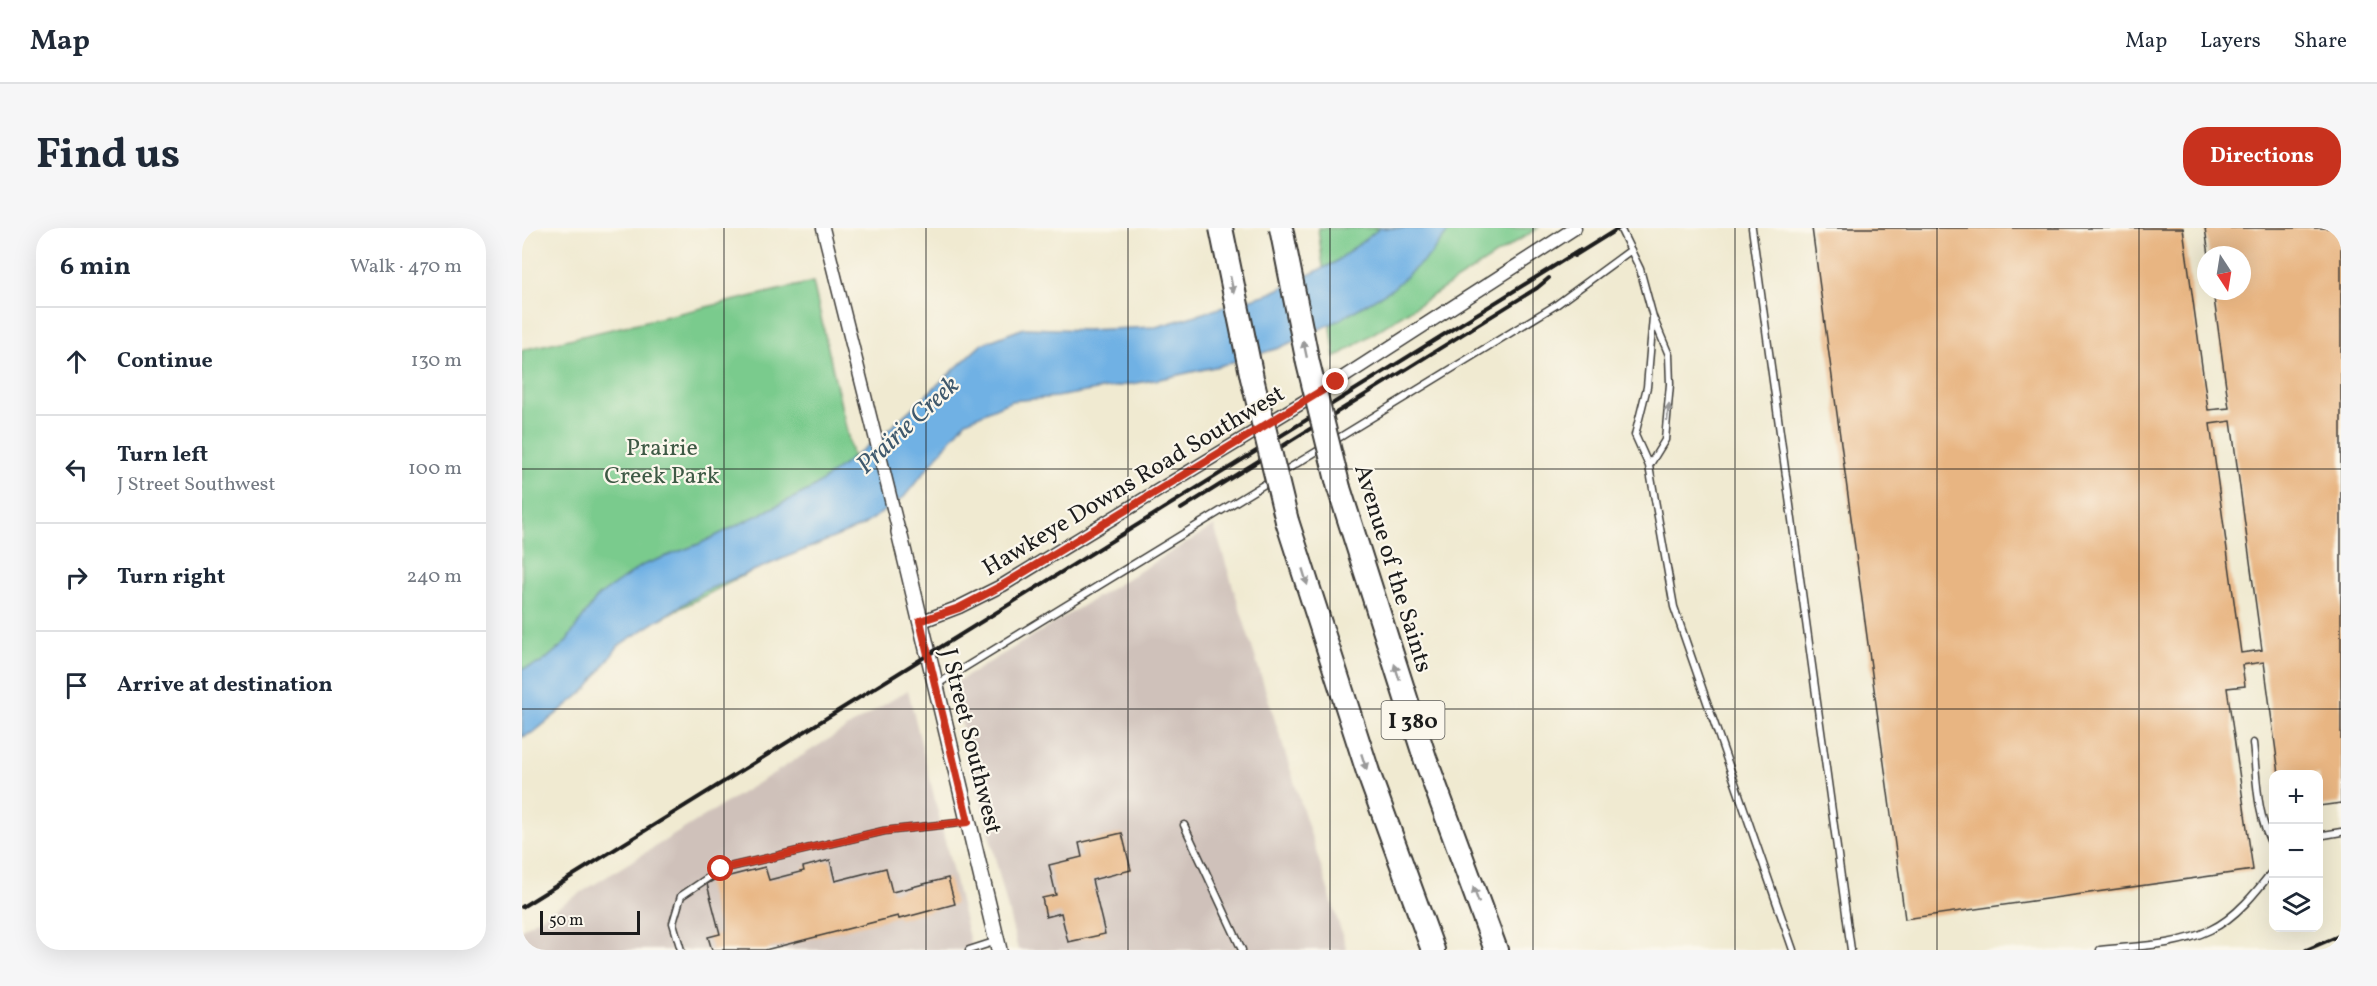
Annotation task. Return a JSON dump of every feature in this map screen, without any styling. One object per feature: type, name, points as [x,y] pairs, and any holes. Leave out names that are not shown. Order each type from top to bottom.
[{"type":"highway","name":"I 380","points":[[1221,228],[1252,378],[1287,521],[1368,772],[1433,950]]},
{"type":"highway","name":"Avenue of the Saints","points":[[1281,228],[1308,363],[1340,488],[1425,758],[1496,950]]},
{"type":"street","name":"J Street Southwest","points":[[823,228],[998,945]]},
{"type":"street","name":"Hawkeye Downs Road Southwest","points":[[920,621],[959,608],[1003,585],[1336,382],[1575,228]]},
{"type":"lane","points":[[1620,228],[1640,269],[1653,317],[1669,355],[1670,384],[1665,440],[1649,466]]},
{"type":"lane","points":[[1752,228],[1851,950]]},
{"type":"lane","points":[[935,685],[1556,305],[1631,250]]},
{"type":"lane","points":[[1653,317],[1647,387],[1635,435],[1649,466],[1674,607],[1793,950]]},
{"type":"lane","points":[[2253,743],[2261,818],[2269,840]]},
{"type":"lane","points":[[681,950],[672,923],[681,896],[721,869],[884,831],[968,822]]},
{"type":"lane","points":[[1184,825],[1242,950]]},
{"type":"lane","points":[[2323,835],[2341,832]]},
{"type":"lane","points":[[2100,950],[2173,942],[2211,930],[2236,912],[2269,875]]},
{"type":"lane","points":[[969,950],[998,945]]},
{"type":"shaded area","points":[[1214,526],[1347,950],[1018,950],[952,685]]},
{"type":"shaded area","points":[[908,690],[972,950],[522,950],[522,929]]},
{"type":"green space","points":[[1318,228],[1538,228],[1335,358]]},
{"type":"green space","name":"Prairie Creek Park","points":[[813,282],[865,512],[547,678],[522,678],[522,350]]},
{"type":"water","name":"Prairie Creek","points":[[1380,228],[1451,228],[1430,255],[1392,289],[1339,320],[1279,348],[1219,366],[1160,379],[1056,397],[1011,401],[966,421],[904,497],[862,526],[704,591],[619,645],[588,688],[534,732],[522,737],[522,669],[541,663],[565,643],[597,597],[643,565],[699,544],[813,488],[888,430],[982,344],[1024,328],[1086,330],[1156,327],[1268,294],[1334,263]]},
{"type":"building","points":[[1812,228],[2183,228],[2208,410],[2229,408],[2214,300],[2251,300],[2251,246],[2208,246],[2205,228],[2341,228],[2341,803],[2323,805],[2323,770],[2278,770],[2264,662],[2242,665],[2245,686],[2227,688],[2253,870],[1905,919]],"holes":[[[2231,421],[2262,650],[2241,653],[2210,424]]]},
{"type":"building","points":[[1122,833],[1131,870],[1092,880],[1105,934],[1068,942],[1061,913],[1046,917],[1042,898],[1056,895],[1049,865],[1082,857],[1079,843]]},
{"type":"building","points":[[830,860],[835,881],[886,868],[892,892],[948,878],[955,904],[765,950],[712,950],[708,937],[720,934],[707,884],[714,880],[765,867],[769,880],[804,871],[803,867]]},
{"type":"railway","points":[[1574,256],[1619,228]]},
{"type":"railway","points":[[522,907],[1580,250]]},
{"type":"railway","points":[[1181,509],[1537,288],[1549,278]]},
{"type":"railway","points":[[2306,950],[2341,935]]},
{"type":"route","points":[[721,869],[884,831],[968,822],[920,621],[959,608],[1003,585],[1336,382]]}]
